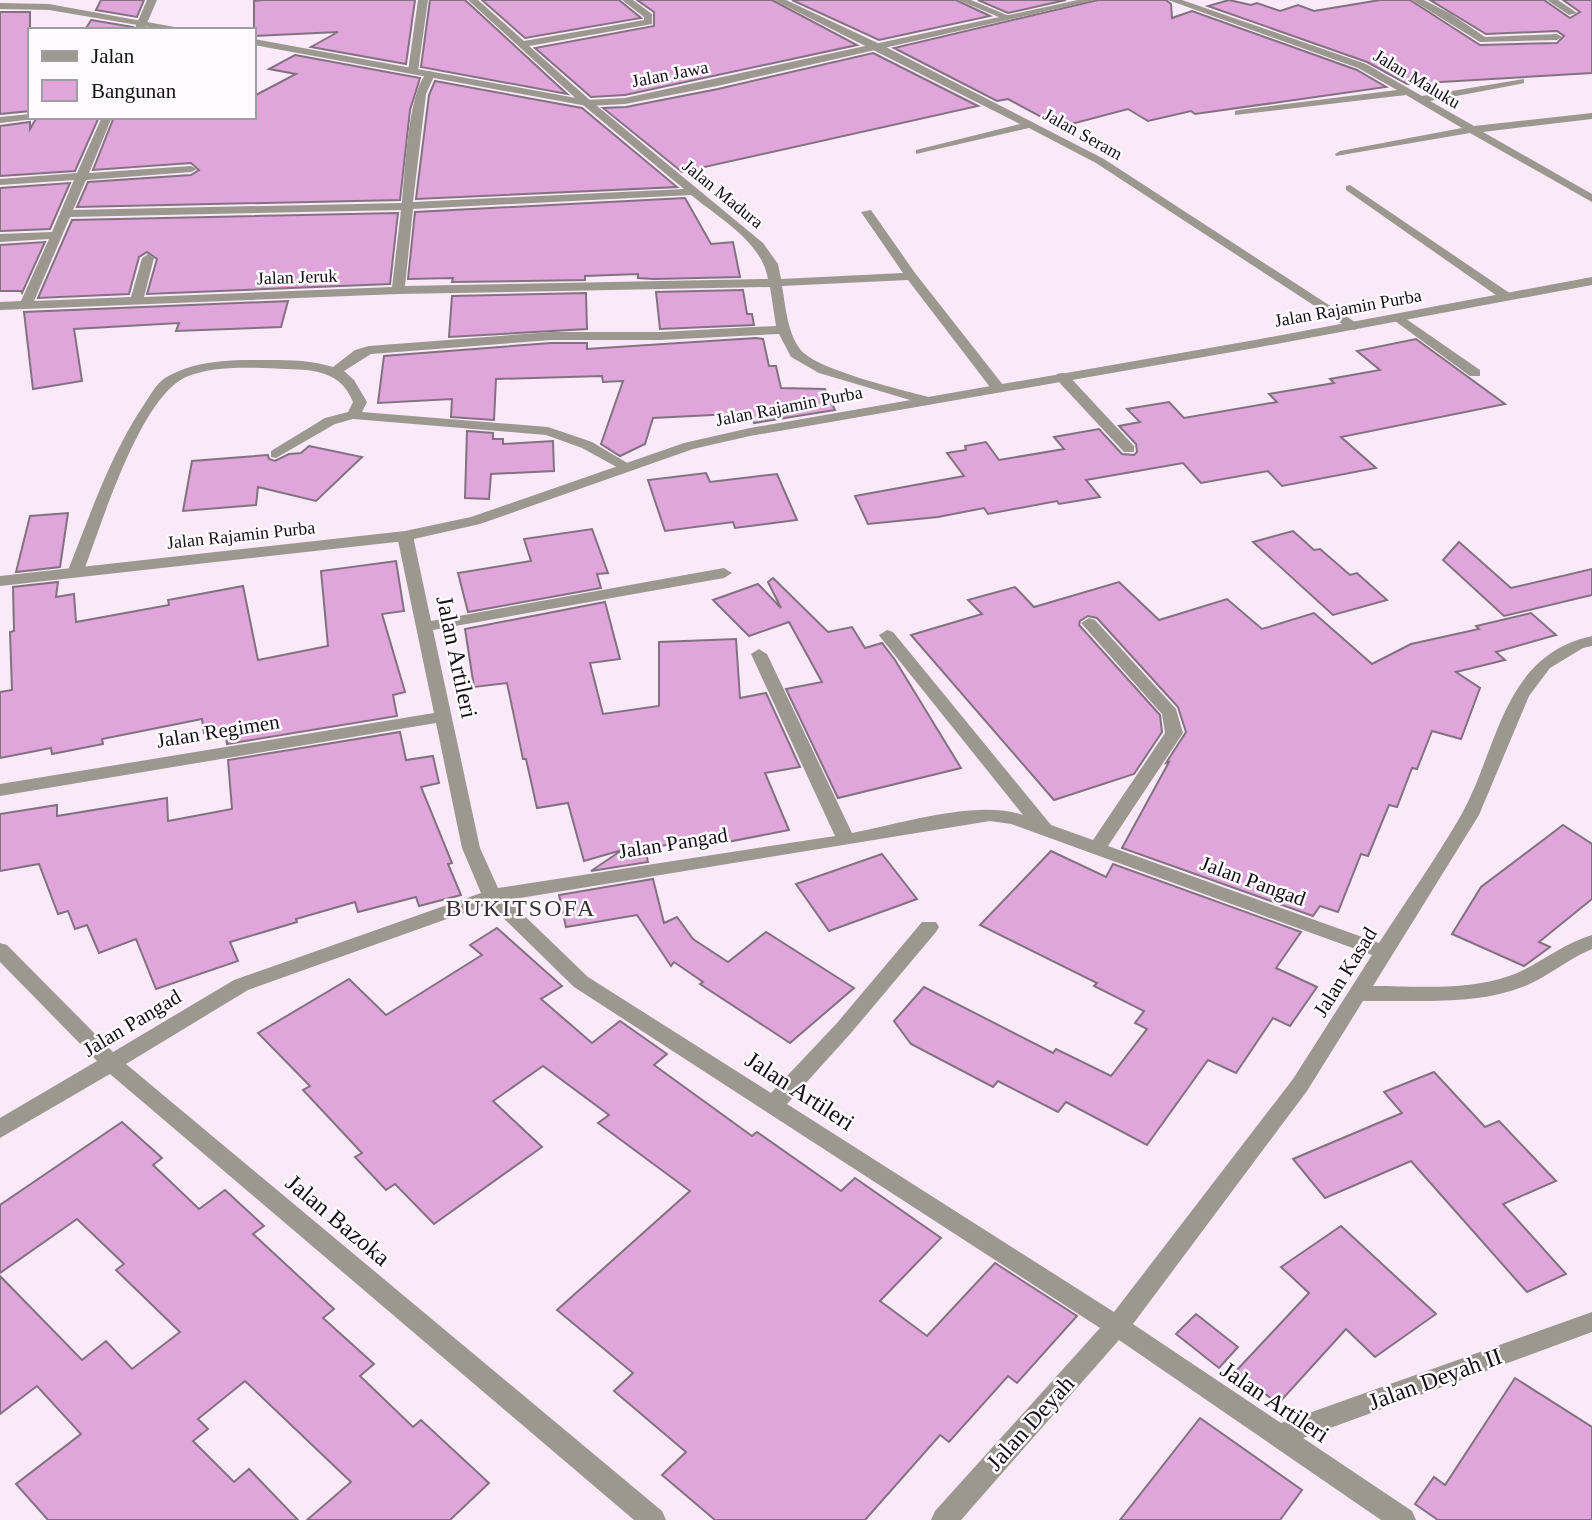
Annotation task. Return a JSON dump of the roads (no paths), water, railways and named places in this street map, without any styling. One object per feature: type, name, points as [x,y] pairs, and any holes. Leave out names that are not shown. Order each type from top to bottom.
[{"type":"street","points":[[140,26],[152,0]]},
{"type":"street","points":[[413,71],[424,0]]},
{"type":"street","name":"Jalan Madura","points":[[473,0],[587,103],[759,246],[772,264],[783,330],[796,354],[824,370],[926,401]]},
{"type":"street","points":[[523,44],[649,22],[649,16],[627,0]]},
{"type":"street","name":"Jalan Seram","points":[[779,0],[879,47],[1100,161],[1355,326]]},
{"type":"street","points":[[963,0],[1009,18]]},
{"type":"street","name":"Jalan Jawa","points":[[256,42],[587,103],[625,101],[1090,0]]},
{"type":"street","name":"Jalan Maluku","points":[[1173,0],[1362,66],[1592,199]]},
{"type":"street","points":[[1417,0],[1448,16],[1483,40],[1557,37]]},
{"type":"street","points":[[1552,0],[1572,13]]},
{"type":"street","points":[[0,6],[49,7],[140,26],[163,28]]},
{"type":"street","points":[[398,290],[409,206],[416,119],[421,94],[430,74]]},
{"type":"street","points":[[1420,100],[1520,81]]},
{"type":"street","points":[[1239,113],[1409,92]]},
{"type":"street","points":[[1340,154],[1470,130],[1592,116]]},
{"type":"street","points":[[0,120],[28,117]]},
{"type":"street","points":[[26,305],[106,119]]},
{"type":"street","points":[[920,152],[1030,125]]},
{"type":"street","points":[[0,182],[191,169]]},
{"type":"street","points":[[1350,188],[1507,297]]},
{"type":"street","points":[[67,214],[409,206],[692,192]]},
{"type":"street","points":[[867,212],[911,276],[998,388]]},
{"type":"street","points":[[0,237],[58,235]]},
{"type":"street","points":[[136,302],[148,258]]},
{"type":"street","name":"Jalan Jeruk","points":[[0,306],[398,290],[776,283],[911,276]]},
{"type":"street","name":"Jalan Rajamin Purba","points":[[0,581],[405,536],[475,522],[624,467],[689,446],[750,432],[1355,326],[1592,281]]},
{"type":"street","points":[[1399,318],[1475,373]]},
{"type":"street","points":[[336,371],[360,353],[369,350],[551,336],[660,336],[783,330]]},
{"type":"street","points":[[75,573],[134,426],[167,383],[188,373],[248,364],[319,366],[336,371],[357,391],[360,402],[353,415]]},
{"type":"street","points":[[1062,377],[1129,449]]},
{"type":"street","points":[[276,454],[330,421],[353,415],[548,431],[587,445],[624,467]]},
{"type":"street","name":"Jalan Artileri","points":[[405,536],[471,848],[492,896],[581,982],[1117,1326],[1403,1520]]},
{"type":"street","points":[[424,627],[724,573]]},
{"type":"street","points":[[1088,623],[1170,713],[1174,733],[1096,850]]},
{"type":"street","points":[[887,635],[1047,832]]},
{"type":"street","name":"Jalan Kasad","points":[[1117,1326],[1300,1085],[1470,815],[1521,695],[1544,664],[1578,644],[1592,641]]},
{"type":"street","points":[[759,654],[846,840]]},
{"type":"street","name":"Jalan Regimen","points":[[0,790],[443,717]]},
{"type":"street","name":"Jalan Pangad","points":[[0,1129],[241,985],[492,896],[990,815],[1013,818],[1384,952]]},
{"type":"street","points":[[773,1105],[844,1028],[929,927]]},
{"type":"street","points":[[1357,994],[1494,988],[1520,980],[1542,965],[1592,942]]},
{"type":"street","name":"Jalan Bazoka","points":[[0,950],[110,1062],[653,1520]]},
{"type":"street","name":"Jalan Deyah II","points":[[1277,1436],[1592,1322]]},
{"type":"street","name":"Jalan Deyah","points":[[944,1520],[1117,1326]]},
{"type":"district","name":"BUKITSOFA","points":[[521,908]]}]
